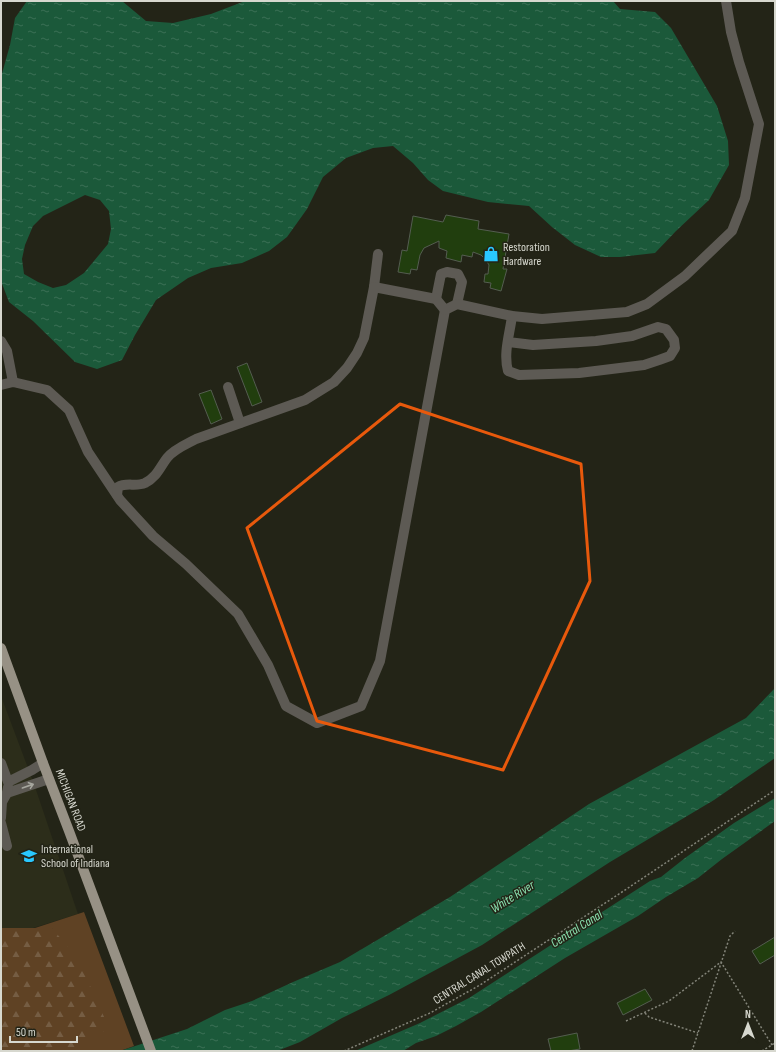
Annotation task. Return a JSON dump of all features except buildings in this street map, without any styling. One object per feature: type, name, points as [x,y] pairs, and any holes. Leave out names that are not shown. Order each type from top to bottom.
[{"type":"main road","name":"MICHIGAN ROAD","points":[[1,648],[151,1051]]},
{"type":"lane","points":[[445,310],[457,304],[512,316],[542,319],[627,312],[647,304],[685,276],[732,231],[745,198],[760,124],[739,62],[731,32],[726,1]]},
{"type":"lane","points":[[104,476],[121,485],[144,484],[154,477],[168,457],[181,447],[196,439],[305,400],[334,382],[347,368],[357,353],[364,338],[374,287],[378,254]]},
{"type":"lane","points":[[436,299],[441,274],[447,272],[458,274],[462,282],[457,304]]},
{"type":"lane","points":[[1,385],[12,382],[47,390],[69,410],[88,452],[120,500],[153,536],[186,564],[238,614],[268,665],[286,706],[317,723],[361,706],[380,661],[445,310],[436,299],[374,287]]},
{"type":"lane","points":[[508,342],[533,345],[596,341],[632,336],[658,327],[666,329],[674,340],[675,348],[670,356],[644,365],[579,373],[519,375],[508,371],[506,363],[508,342],[512,316]]},
{"type":"lane","points":[[1,341],[7,351],[12,382]]},
{"type":"lane","points":[[228,387],[240,423]]},
{"type":"lane","points":[[117,495],[118,487],[121,485]]},
{"type":"lane","points":[[8,782],[43,763]]},
{"type":"lane","points":[[1,764],[8,782],[7,794],[2,802],[1,818]]},
{"type":"lane","points":[[7,794],[49,779]]},
{"type":"lane","points":[[1,823],[7,846]]},
{"type":"path","name":"CENTRAL CANAL TOWPATH","points":[[344,1051],[430,1013],[480,985],[775,790]]},
{"type":"path","points":[[692,1051],[730,936],[735,931]]},
{"type":"path","points":[[626,1021],[669,1001],[721,962]]},
{"type":"path","points":[[721,962],[772,1045]]},
{"type":"path","points":[[645,1012],[649,1017],[698,1033]]},
{"type":"path","points":[[762,1051],[775,1043]]},
{"type":"highlighted area","points":[[400,404],[581,464],[590,581],[503,770],[317,721],[247,528]]},
{"type":"shaded area","name":"International School of Indiana","points":[[1,696],[34,784],[78,914],[1,938]]},
{"type":"green space","points":[[84,912],[134,1046],[120,1051],[69,1051],[75,1050],[52,928],[35,928]]},
{"type":"green space","points":[[1,928],[52,928],[78,959],[109,1028],[75,1050],[1,1051]]},
{"type":"water","points":[[27,1],[122,1],[146,21],[173,23],[211,14],[245,1],[613,1],[620,9],[655,12],[671,28],[717,106],[728,141],[729,165],[709,200],[655,253],[620,257],[601,257],[575,245],[529,206],[488,202],[443,191],[428,180],[413,163],[393,146],[373,148],[346,158],[323,177],[307,209],[287,237],[269,251],[242,263],[211,268],[188,278],[156,300],[122,360],[97,369],[75,362],[33,321],[9,302],[1,281],[1,77],[10,45],[15,18]],"holes":[[[85,195],[100,200],[109,211],[111,229],[108,244],[84,273],[66,285],[53,288],[24,274],[22,259],[25,245],[33,226],[43,216]]]},
{"type":"water","name":"White River","points":[[775,688],[775,758],[714,800],[610,862],[482,945],[389,995],[342,1018],[300,1042],[277,1051],[120,1051],[187,1029],[225,1010],[252,1001],[340,962],[450,897],[589,804],[746,718]]},
{"type":"water","points":[[775,798],[775,821],[698,878],[638,916],[565,958],[481,1012],[436,1036],[416,1043],[403,1051],[355,1051],[420,1023],[469,998],[650,881],[661,877],[734,823]]},
{"type":"place","name":"Restoration Hardware","points":[[491,254]]},
{"type":"place","name":"International School of Indiana","points":[[29,856]]},
{"type":"water label","name":"Central Canal","points":[[576,928]]}]
